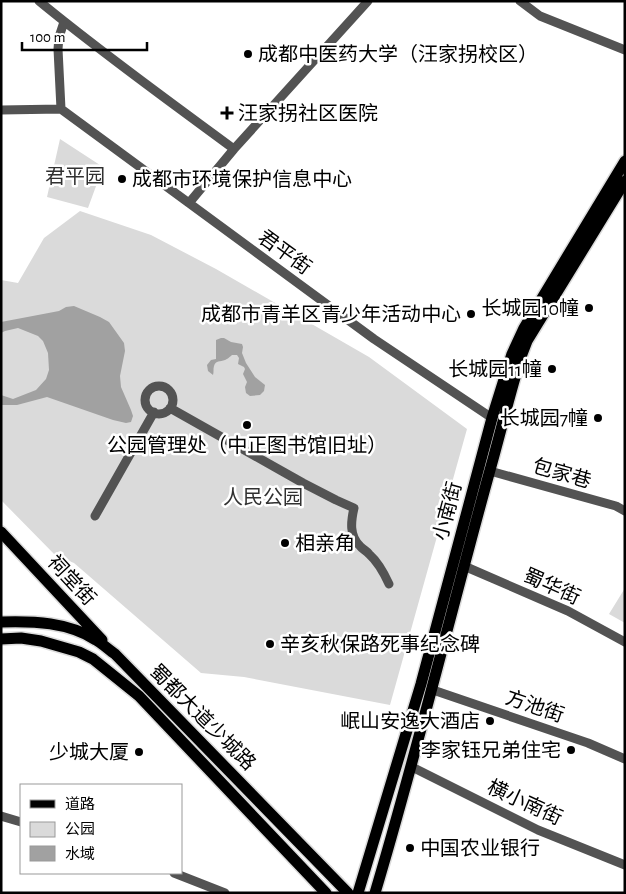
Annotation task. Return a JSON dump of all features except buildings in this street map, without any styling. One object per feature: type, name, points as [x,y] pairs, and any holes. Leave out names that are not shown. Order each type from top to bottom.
[{"type":"main road","name":"小南街","points":[[358,893],[421,684],[492,418],[512,354],[524,328],[625,161]]},
{"type":"main road","name":"小南街","points":[[375,893],[433,690],[516,372],[527,341],[625,181]]},
{"type":"main road","name":"祠堂街","points":[[1,532],[115,654]]},
{"type":"main road","name":"蜀都大道少城路","points":[[1,622],[22,621],[52,624],[75,630],[95,639],[115,654],[348,893]]},
{"type":"main road","name":"蜀都大道少城路","points":[[1,639],[20,638],[41,641],[79,652],[101,665],[139,696],[326,893]]},
{"type":"street","points":[[39,1],[64,22],[234,149]]},
{"type":"street","points":[[189,203],[234,149],[368,1]]},
{"type":"street","points":[[520,1],[540,16],[625,50]]},
{"type":"street","points":[[1,110],[62,109],[58,49],[59,37],[64,22]]},
{"type":"street","name":"君平街","points":[[62,109],[374,339],[492,418]]},
{"type":"street","points":[[162,386],[169,391],[172,399],[170,408],[162,413],[154,412],[147,406],[146,393],[153,387],[162,386]]},
{"type":"street","points":[[170,408],[295,478],[354,508],[351,521],[353,535],[359,546],[369,553],[382,569],[389,584]]},
{"type":"street","points":[[95,516],[154,412]]},
{"type":"street","name":"包家巷","points":[[490,471],[625,510]]},
{"type":"street","name":"蜀华街","points":[[464,566],[568,611],[625,642]]},
{"type":"street","name":"方池街","points":[[433,690],[588,743],[625,759]]},
{"type":"street","name":"横小南街","points":[[412,767],[538,830],[625,865]]},
{"type":"street","points":[[1,816],[20,822]]},
{"type":"street","points":[[177,874],[225,893]]},
{"type":"green space","name":"君平园","points":[[60,139],[103,167],[88,208],[47,197]]},
{"type":"green space","name":"人民公园","points":[[80,211],[151,235],[216,269],[369,357],[467,429],[390,705],[244,677],[201,673],[74,563],[56,556],[1,500],[1,280],[18,283],[44,238]]},
{"type":"green space","points":[[625,588],[625,623],[609,614]]},
{"type":"water","points":[[74,306],[109,322],[124,343],[125,351],[120,376],[121,387],[133,416],[131,422],[126,423],[113,420],[47,397],[17,405],[1,405],[1,395],[13,399],[36,390],[46,379],[49,370],[48,353],[43,341],[38,336],[18,328],[1,333],[1,322],[59,311],[66,307]]},
{"type":"water","points":[[221,338],[242,344],[242,353],[246,363],[255,377],[265,385],[264,391],[260,395],[250,396],[246,393],[245,387],[247,382],[243,374],[245,369],[238,364],[239,358],[237,355],[232,355],[226,360],[216,363],[213,375],[208,371],[207,365],[211,360],[216,359],[216,340]]},
{"type":"place","name":"成都中医药大学（汪家拐校区）","points":[[248,54]]},
{"type":"place","name":"汪家拐社区医院","points":[[227,113]]},
{"type":"place","name":"成都市环境保护信息中心","points":[[122,179]]},
{"type":"place","name":"长城园10幢","points":[[589,308]]},
{"type":"place","name":"成都市青羊区青少年活动中心","points":[[471,314]]},
{"type":"place","name":"长城园11幢","points":[[552,369]]},
{"type":"place","name":"长城园7幢","points":[[598,418]]},
{"type":"place","name":"公园管理处（中正图书馆旧址）","points":[[247,425]]},
{"type":"place","name":"相亲角","points":[[285,543]]},
{"type":"place","name":"辛亥秋保路死事纪念碑","points":[[270,644]]},
{"type":"place","name":"岷山安逸大酒店","points":[[490,721]]},
{"type":"place","name":"李家钰兄弟住宅","points":[[571,750]]},
{"type":"place","name":"少城大厦","points":[[139,752]]},
{"type":"place","name":"中国农业银行","points":[[410,848]]}]
